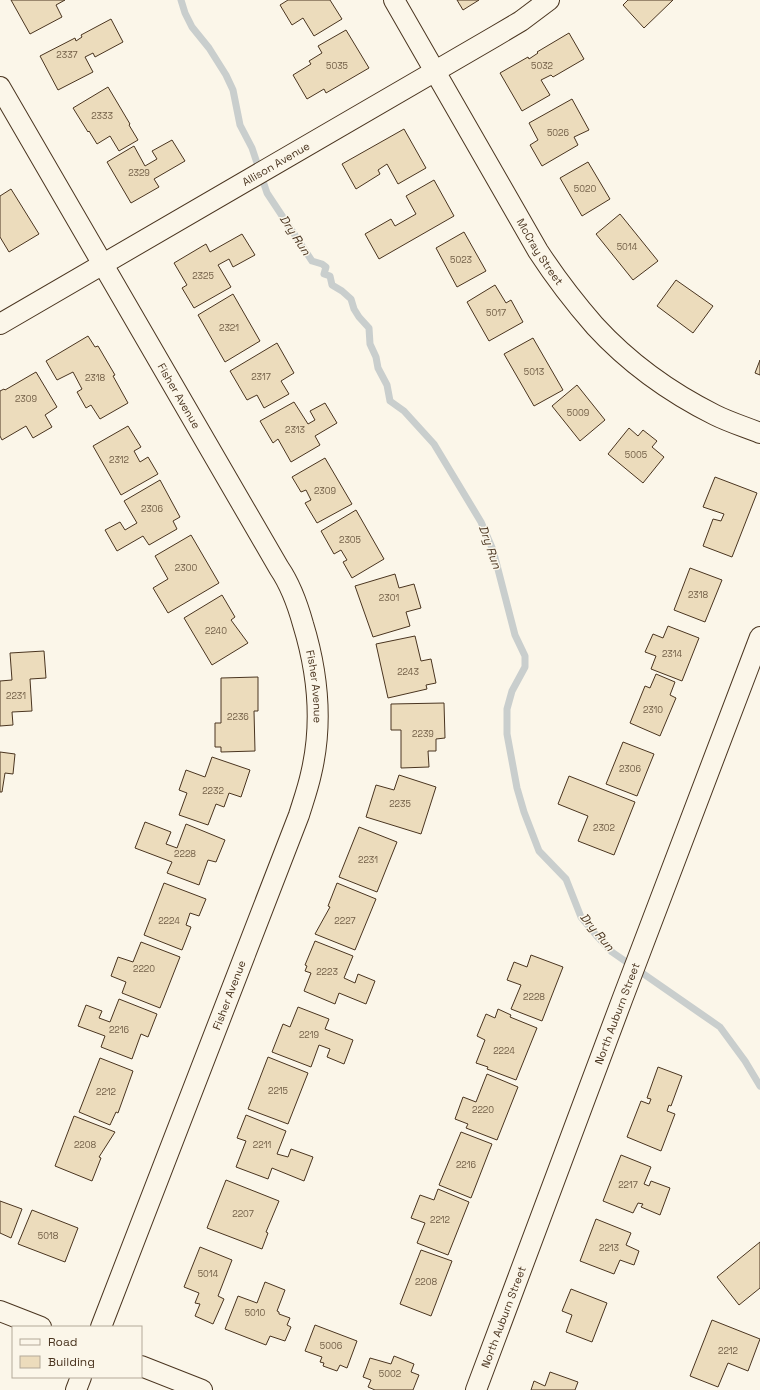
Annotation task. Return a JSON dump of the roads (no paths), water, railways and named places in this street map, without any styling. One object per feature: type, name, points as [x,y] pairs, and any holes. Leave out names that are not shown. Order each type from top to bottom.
[{"type":"street","name":"McCray Street","points":[[394,0],[538,251],[555,277],[596,327],[626,356],[678,394],[715,415],[760,433]]},
{"type":"street","name":"Allison Avenue","points":[[0,324],[435,72],[521,21],[549,0]]},
{"type":"street","name":"Fisher Avenue","points":[[0,87],[285,577],[298,606],[308,638],[316,678],[318,716],[316,743],[311,774],[299,815],[101,1326]]},
{"type":"street","name":"North Auburn Street","points":[[476,1390],[760,637]]},
{"type":"street","points":[[0,1311],[38,1326]]},
{"type":"street","points":[[142,1366],[202,1390]]},
{"type":"street","points":[[76,1390],[82,1378]]},
{"type":"waterway","name":"Dry Run","points":[[181,0],[185,13],[192,27],[209,48],[226,75],[233,90],[240,125],[252,148],[267,193],[312,261],[326,267],[324,274],[330,276],[332,285],[351,299],[354,309],[369,328],[370,344],[376,357],[378,368],[387,385],[390,401],[404,411],[434,444],[481,522],[493,550],[515,635],[525,656],[525,667],[512,691],[507,709],[507,734],[517,788],[524,812],[539,851],[566,879],[581,917],[596,935],[612,952],[720,1027],[745,1061],[760,1086]]}]
